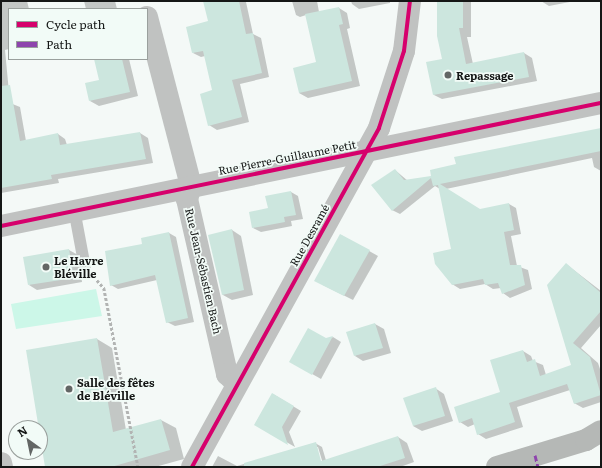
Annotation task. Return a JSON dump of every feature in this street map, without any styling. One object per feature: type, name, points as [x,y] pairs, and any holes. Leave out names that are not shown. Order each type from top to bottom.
[{"type":"street","name":"Rue Desramé","points":[[192,467],[236,383],[369,150],[380,128],[404,51],[410,1]]},
{"type":"street","name":"Rue Jean-Sébastien Bach","points":[[148,21],[190,186],[187,199],[227,374],[236,383]]},
{"type":"street","name":"Rue Pierre-Guillaume Petit","points":[[1,226],[74,209],[601,103]]},
{"type":"street","points":[[497,467],[596,436]]},
{"type":"street","points":[[1,463],[2,467]]},
{"type":"lane","points":[[74,209],[85,268]]},
{"type":"path","points":[[85,268],[104,288],[138,467]]},
{"type":"green space","points":[[96,289],[102,316],[16,329],[11,304]]},
{"type":"building","points":[[203,1],[239,1],[246,34],[253,33],[262,73],[232,80],[242,117],[208,126],[200,94],[212,90],[203,51],[192,53],[186,27],[208,21]]},
{"type":"building","points":[[437,1],[463,1],[463,28],[459,28],[466,64],[524,52],[529,77],[433,95],[426,62],[442,59],[437,36]]},
{"type":"building","points":[[339,7],[343,24],[339,25],[352,81],[299,93],[293,68],[316,62],[305,14]]},
{"type":"building","points":[[94,60],[122,60],[130,92],[89,101],[85,83],[99,80]]},
{"type":"building","points":[[10,85],[20,141],[58,133],[60,145],[140,132],[146,159],[51,175],[52,179],[1,188],[1,86]]},
{"type":"building","points":[[601,128],[601,151],[440,184],[480,209],[509,203],[514,230],[504,232],[510,265],[521,265],[525,285],[502,294],[498,283],[485,285],[483,279],[452,285],[435,264],[433,253],[451,249],[438,185],[433,186],[431,178],[392,211],[371,185],[395,169],[404,180],[431,176],[430,170],[456,164],[454,157]]},
{"type":"building","points":[[291,191],[296,215],[284,217],[285,222],[252,228],[249,212],[268,208],[265,196]]},
{"type":"building","points":[[232,229],[244,290],[222,295],[208,235]]},
{"type":"building","points":[[169,232],[188,318],[166,323],[155,275],[110,286],[105,251],[142,244],[141,238]]},
{"type":"building","points":[[340,234],[370,250],[344,296],[314,281]]},
{"type":"building","points":[[69,249],[74,278],[28,285],[23,257]]},
{"type":"building","points":[[566,263],[601,293],[601,311],[573,343],[590,357],[601,395],[574,404],[567,384],[509,403],[515,422],[477,435],[472,418],[459,423],[454,407],[500,392],[490,360],[523,350],[527,362],[535,359],[540,376],[571,365],[547,285]]},
{"type":"building","points":[[375,323],[383,348],[354,356],[346,332]]},
{"type":"building","points":[[308,328],[326,338],[333,336],[312,375],[289,362]]},
{"type":"building","name":"Salle des fêtes de Bléville","points":[[97,338],[113,432],[161,419],[170,450],[111,467],[45,467],[44,460],[48,460],[48,420],[37,420],[26,350]]},
{"type":"building","points":[[436,387],[445,416],[413,426],[403,398]]},
{"type":"building","points":[[272,393],[294,406],[282,427],[288,445],[254,425]]},
{"type":"building","points":[[398,436],[405,458],[377,467],[244,467],[244,463],[316,442],[321,461]]},
{"type":"marked path","points":[[535,455],[538,467]]},
{"type":"cycle path","points":[[192,467],[379,128],[404,51],[410,1]]},
{"type":"cycle path","points":[[1,226],[601,103]]},
{"type":"place","name":"Repassage","points":[[448,75]]},
{"type":"place","name":"Le Havre Bléville","points":[[46,267]]},
{"type":"place","name":"Salle des fêtes de Bléville","points":[[69,389]]}]
